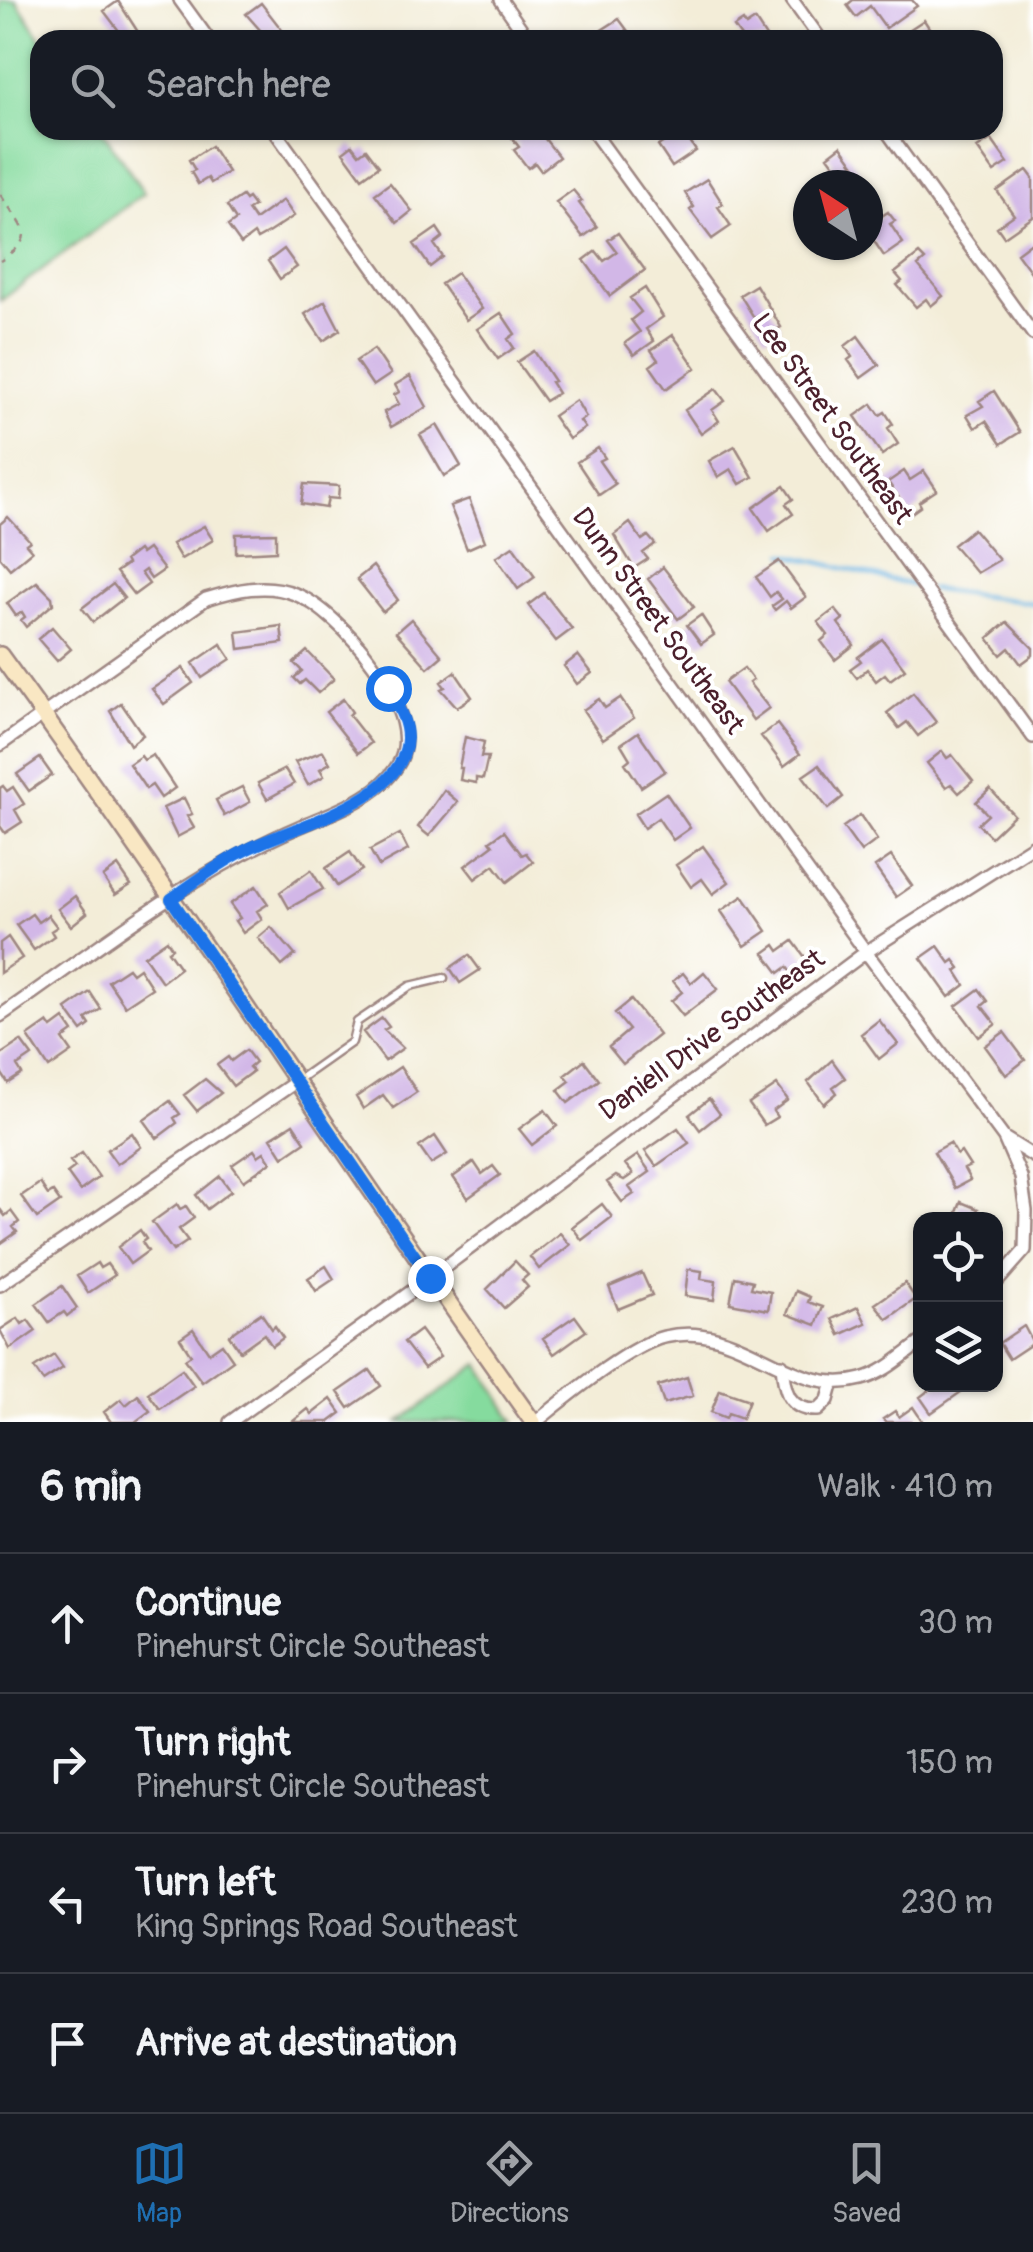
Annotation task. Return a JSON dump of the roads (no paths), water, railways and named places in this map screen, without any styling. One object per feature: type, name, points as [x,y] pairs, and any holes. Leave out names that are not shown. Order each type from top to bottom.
[{"type":"street","points":[[180,0],[202,30]]},
{"type":"street","points":[[501,0],[522,30]]},
{"type":"street","points":[[792,0],[813,30]]},
{"type":"street","name":"Dunn Street Southeast","points":[[281,140],[1004,1138],[1021,1177],[1029,1251],[1003,1276]]},
{"type":"street","name":"Lee Street Southeast","points":[[599,140],[1033,737]]},
{"type":"street","points":[[893,140],[1033,334]]},
{"type":"street","points":[[0,745],[206,599],[235,590],[266,587],[294,593],[324,609],[349,635],[388,688],[403,716],[407,740],[400,762],[382,784],[351,806],[243,851],[0,1016]]},
{"type":"street","points":[[0,656],[534,1422],[634,1350],[661,1338],[692,1333],[720,1337],[804,1377],[833,1382],[862,1379],[885,1369],[913,1348]]},
{"type":"street","name":"Daniell Drive Southeast","points":[[230,1422],[430,1278],[866,952],[1033,846]]},
{"type":"street","points":[[0,1285],[297,1080]]},
{"type":"street","name":"Dunn Street Southeast","points":[[1004,1138],[1033,1156]]},
{"type":"street","points":[[782,1365],[784,1390],[793,1404],[805,1410],[818,1410],[828,1400],[833,1382]]},
{"type":"lane","points":[[297,1080],[352,1042],[357,1022],[368,1014],[410,986],[444,978]]},
{"type":"waterway","points":[[784,554],[921,587]]},
{"type":"waterway","points":[[930,589],[1033,603]]}]
